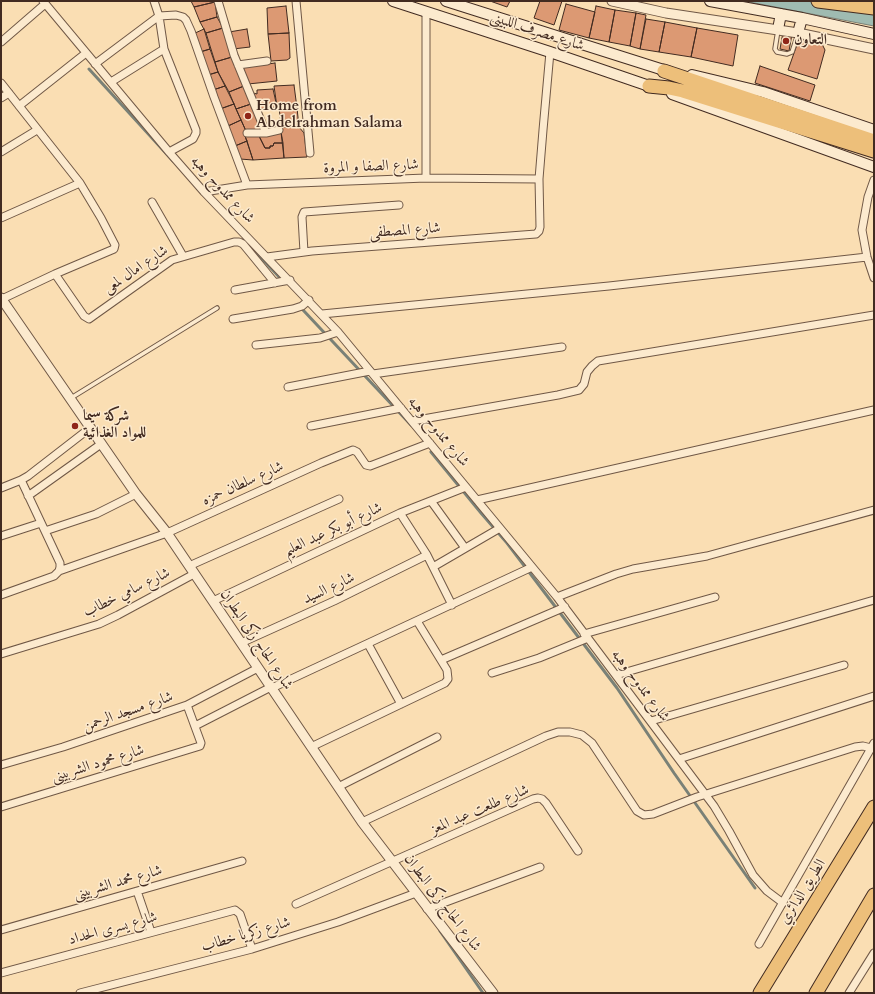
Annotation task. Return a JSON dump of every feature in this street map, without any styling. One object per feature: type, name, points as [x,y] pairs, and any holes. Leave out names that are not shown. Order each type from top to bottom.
[{"type":"highway","points":[[818,1],[874,8]]},
{"type":"highway","points":[[664,71],[874,141]]},
{"type":"highway","points":[[649,86],[669,88],[683,92],[854,144],[874,152]]},
{"type":"highway","name":"الطريق الدائري","points":[[760,993],[874,807]]},
{"type":"highway","points":[[818,989],[874,895]]},
{"type":"main road","name":"شارع مصرف اللبينى","points":[[393,1],[649,86],[874,167]]},
{"type":"main road","name":"شارع مصرف اللبينى","points":[[446,1],[664,71],[700,77],[763,92],[874,130]]},
{"type":"main road","points":[[710,1],[802,18],[874,34]]},
{"type":"main road","points":[[778,29],[781,14]]},
{"type":"main road","points":[[798,33],[802,18]]},
{"type":"street","points":[[154,1],[159,16],[164,49],[196,130],[193,138],[169,152]]},
{"type":"street","points":[[218,1],[238,65],[266,133]]},
{"type":"street","points":[[296,1],[310,153]]},
{"type":"street","points":[[612,1],[666,13],[778,29],[874,49]]},
{"type":"street","points":[[1,42],[44,2]]},
{"type":"street","name":"شارع ممدوح وهبه","points":[[44,2],[204,192],[322,314],[335,333],[430,443],[462,488],[477,500],[496,529],[528,569],[557,598],[563,608],[616,675],[705,794],[729,831],[753,875],[767,891],[783,903]]},
{"type":"street","points":[[426,12],[426,178]]},
{"type":"street","points":[[95,64],[159,16],[180,15],[186,20],[247,185]]},
{"type":"street","points":[[111,82],[164,49]]},
{"type":"street","points":[[539,179],[550,52]]},
{"type":"street","points":[[19,106],[86,53]]},
{"type":"street","points":[[238,65],[267,61]]},
{"type":"street","points":[[1,83],[80,183],[115,247],[114,249],[1,298]]},
{"type":"street","points":[[1,98],[9,94]]},
{"type":"street","points":[[1,152],[37,130]]},
{"type":"street","points":[[247,133],[266,133],[279,130]]},
{"type":"street","name":"شارع الصفا و المروة","points":[[204,192],[247,185],[426,178],[539,179]]},
{"type":"street","name":"شارع المصطفى","points":[[267,257],[304,252],[536,234],[540,227],[539,179]]},
{"type":"street","points":[[874,180],[865,209],[862,230],[867,257],[874,278]]},
{"type":"street","points":[[1,218],[80,183]]},
{"type":"street","points":[[152,202],[183,256]]},
{"type":"street","points":[[304,252],[302,217],[304,212],[400,205]]},
{"type":"street","name":"شارع امال لمعى","points":[[55,274],[84,316],[89,319],[172,260],[234,242],[241,242],[275,283]]},
{"type":"street","points":[[322,314],[617,285],[867,257]]},
{"type":"street","points":[[235,290],[290,280]]},
{"type":"street","name":"شارع الحاج زكى البطران","points":[[1,298],[136,494],[167,533],[362,822],[493,993]]},
{"type":"street","points":[[234,319],[293,309],[302,306],[309,300]]},
{"type":"street","points":[[412,421],[579,390],[584,384],[587,372],[598,361],[874,314]]},
{"type":"street","points":[[256,346],[320,338],[335,333]]},
{"type":"street","points":[[288,388],[353,374],[562,347]]},
{"type":"street","points":[[311,426],[400,408]]},
{"type":"street","points":[[477,500],[874,410]]},
{"type":"street","points":[[1,488],[21,480],[90,428]]},
{"type":"street","name":"شارع سلطان حمزه","points":[[59,571],[167,533],[350,451],[356,450],[364,464],[370,466],[430,443]]},
{"type":"street","points":[[28,496],[101,444]]},
{"type":"street","points":[[1,595],[54,576],[59,571],[60,563],[21,480]]},
{"type":"street","name":"شارع أبو بكر عبد العليم","points":[[213,601],[400,513],[462,488]]},
{"type":"street","points":[[45,531],[96,514],[136,494]]},
{"type":"street","name":"شارع سامي خطاب","points":[[1,654],[99,624],[118,615],[192,570],[339,499]]},
{"type":"street","points":[[431,501],[465,548]]},
{"type":"street","points":[[557,598],[616,574],[633,569],[707,556],[874,510]]},
{"type":"street","points":[[400,513],[427,555],[452,605]]},
{"type":"street","points":[[1,536],[41,523]]},
{"type":"street","points":[[433,567],[496,529]]},
{"type":"street","name":"شارع السيد","points":[[241,643],[334,601],[427,555]]},
{"type":"street","points":[[187,705],[195,726],[271,688],[528,569]]},
{"type":"street","points":[[492,673],[539,658],[576,643],[586,637],[715,596]]},
{"type":"street","points":[[616,675],[874,600]]},
{"type":"street","points":[[441,660],[563,608]]},
{"type":"street","points":[[312,748],[445,683],[448,674],[417,621]]},
{"type":"street","points":[[368,644],[402,704]]},
{"type":"street","points":[[651,721],[844,665]]},
{"type":"street","name":"شارع مسجد الرحمن","points":[[1,765],[64,747],[187,705],[258,668]]},
{"type":"street","points":[[679,759],[874,696]]},
{"type":"street","name":"شارع محمود الشربينى","points":[[1,807],[199,747],[201,745],[195,726]]},
{"type":"street","points":[[362,822],[546,736],[558,732],[570,732],[582,736],[592,743],[637,811],[644,815],[653,814],[705,794],[859,746],[872,746],[760,944]]},
{"type":"street","points":[[338,787],[437,738]]},
{"type":"street","name":"شارع طلعت عبد المعز","points":[[393,862],[538,798],[546,803],[578,850]]},
{"type":"street","name":"شارع محمد الشربينى","points":[[1,930],[242,860]]},
{"type":"street","points":[[296,904],[393,862]]},
{"type":"street","points":[[427,908],[540,867]]},
{"type":"street","points":[[137,891],[151,932]]},
{"type":"street","name":"شارع زكريا خطاب","points":[[80,993],[252,949],[338,922],[416,893]]},
{"type":"street","name":"شارع يسرى الحداد","points":[[1,973],[235,910],[240,914],[252,949]]},
{"type":"street","points":[[849,993],[874,953]]},
{"type":"lane","points":[[778,29],[775,46],[776,51],[787,54],[792,52],[798,33]]},
{"type":"lane","points":[[776,40],[781,41]]},
{"type":"lane","points":[[790,42],[795,43]]},
{"type":"lane","points":[[70,398],[217,308]]},
{"type":"water","points":[[744,1],[874,1],[874,26]]},
{"type":"building","points":[[191,1],[215,1],[215,2],[194,7]]},
{"type":"building","points":[[490,1],[510,1],[507,7]]},
{"type":"building","points":[[540,1],[562,1],[554,25],[534,18]]},
{"type":"building","points":[[215,2],[217,17],[200,22],[194,7]]},
{"type":"building","points":[[566,4],[595,12],[589,38],[559,30]]},
{"type":"building","points":[[286,6],[289,33],[268,34],[267,8]]},
{"type":"building","points":[[596,6],[615,10],[609,42],[589,38]]},
{"type":"building","points":[[615,10],[636,13],[630,46],[609,42]]},
{"type":"building","points":[[636,13],[646,15],[640,49],[630,46]]},
{"type":"building","points":[[217,17],[223,28],[206,33],[200,22]]},
{"type":"building","points":[[646,19],[665,22],[659,52],[640,49]]},
{"type":"building","points":[[665,22],[697,28],[691,57],[659,52]]},
{"type":"building","points":[[223,28],[232,57],[215,62],[206,33]]},
{"type":"building","points":[[697,28],[738,35],[733,66],[691,57]]},
{"type":"building","points":[[204,29],[210,49],[200,52],[193,34]]},
{"type":"building","points":[[247,29],[250,47],[233,49],[229,32]]},
{"type":"building","points":[[783,32],[792,34],[789,51],[780,49]]},
{"type":"building","points":[[289,33],[290,58],[287,60],[271,61],[268,34]]},
{"type":"building","points":[[799,39],[822,44],[825,50],[817,79],[788,70]]},
{"type":"building","points":[[210,49],[218,72],[208,75],[200,52]]},
{"type":"building","points":[[232,57],[244,86],[229,92],[218,72],[215,62]]},
{"type":"building","points":[[275,63],[277,81],[248,84],[241,68]]},
{"type":"building","points":[[760,66],[815,85],[810,101],[755,83]]},
{"type":"building","points":[[218,72],[225,86],[213,90],[208,75]]},
{"type":"building","points":[[294,85],[297,108],[277,107],[274,86]]},
{"type":"building","points":[[225,86],[234,104],[220,109],[213,90]]},
{"type":"building","points":[[244,86],[251,104],[236,109],[229,92]]},
{"type":"building","points":[[273,89],[277,107],[260,109],[253,93],[257,94],[257,90]]},
{"type":"building","points":[[234,104],[241,120],[228,126],[220,109]]},
{"type":"building","name":"Home from Abdelrahman Salama","points":[[251,104],[261,130],[246,131],[236,109]]},
{"type":"building","points":[[279,108],[297,108],[299,127],[280,127],[279,122],[281,123]]},
{"type":"building","points":[[241,120],[246,131],[245,136],[247,141],[235,146],[228,126]]},
{"type":"building","points":[[282,127],[299,127],[304,133],[307,157],[284,158],[281,132]]},
{"type":"building","points":[[281,132],[283,143],[274,143],[273,146],[270,146],[270,148],[265,148],[259,136]]},
{"type":"building","points":[[245,136],[259,136],[265,148],[270,148],[270,146],[273,146],[274,143],[283,143],[284,158],[253,160]]},
{"type":"building","points":[[247,141],[253,160],[240,159],[235,146]]},
{"type":"waterway","points":[[89,69],[173,161]]},
{"type":"waterway","points":[[244,239],[281,279]]},
{"type":"waterway","points":[[303,310],[411,425]]},
{"type":"waterway","points":[[431,452],[507,543],[617,688],[674,773],[755,888]]},
{"type":"waterway","points":[[440,931],[483,993]]},
{"type":"place","name":"التعاون","points":[[786,41]]},
{"type":"place","name":"Home from Abdelrahman Salama","points":[[248,116]]},
{"type":"place","name":"شركة سيما للمواد الغذائية","points":[[75,426]]}]
